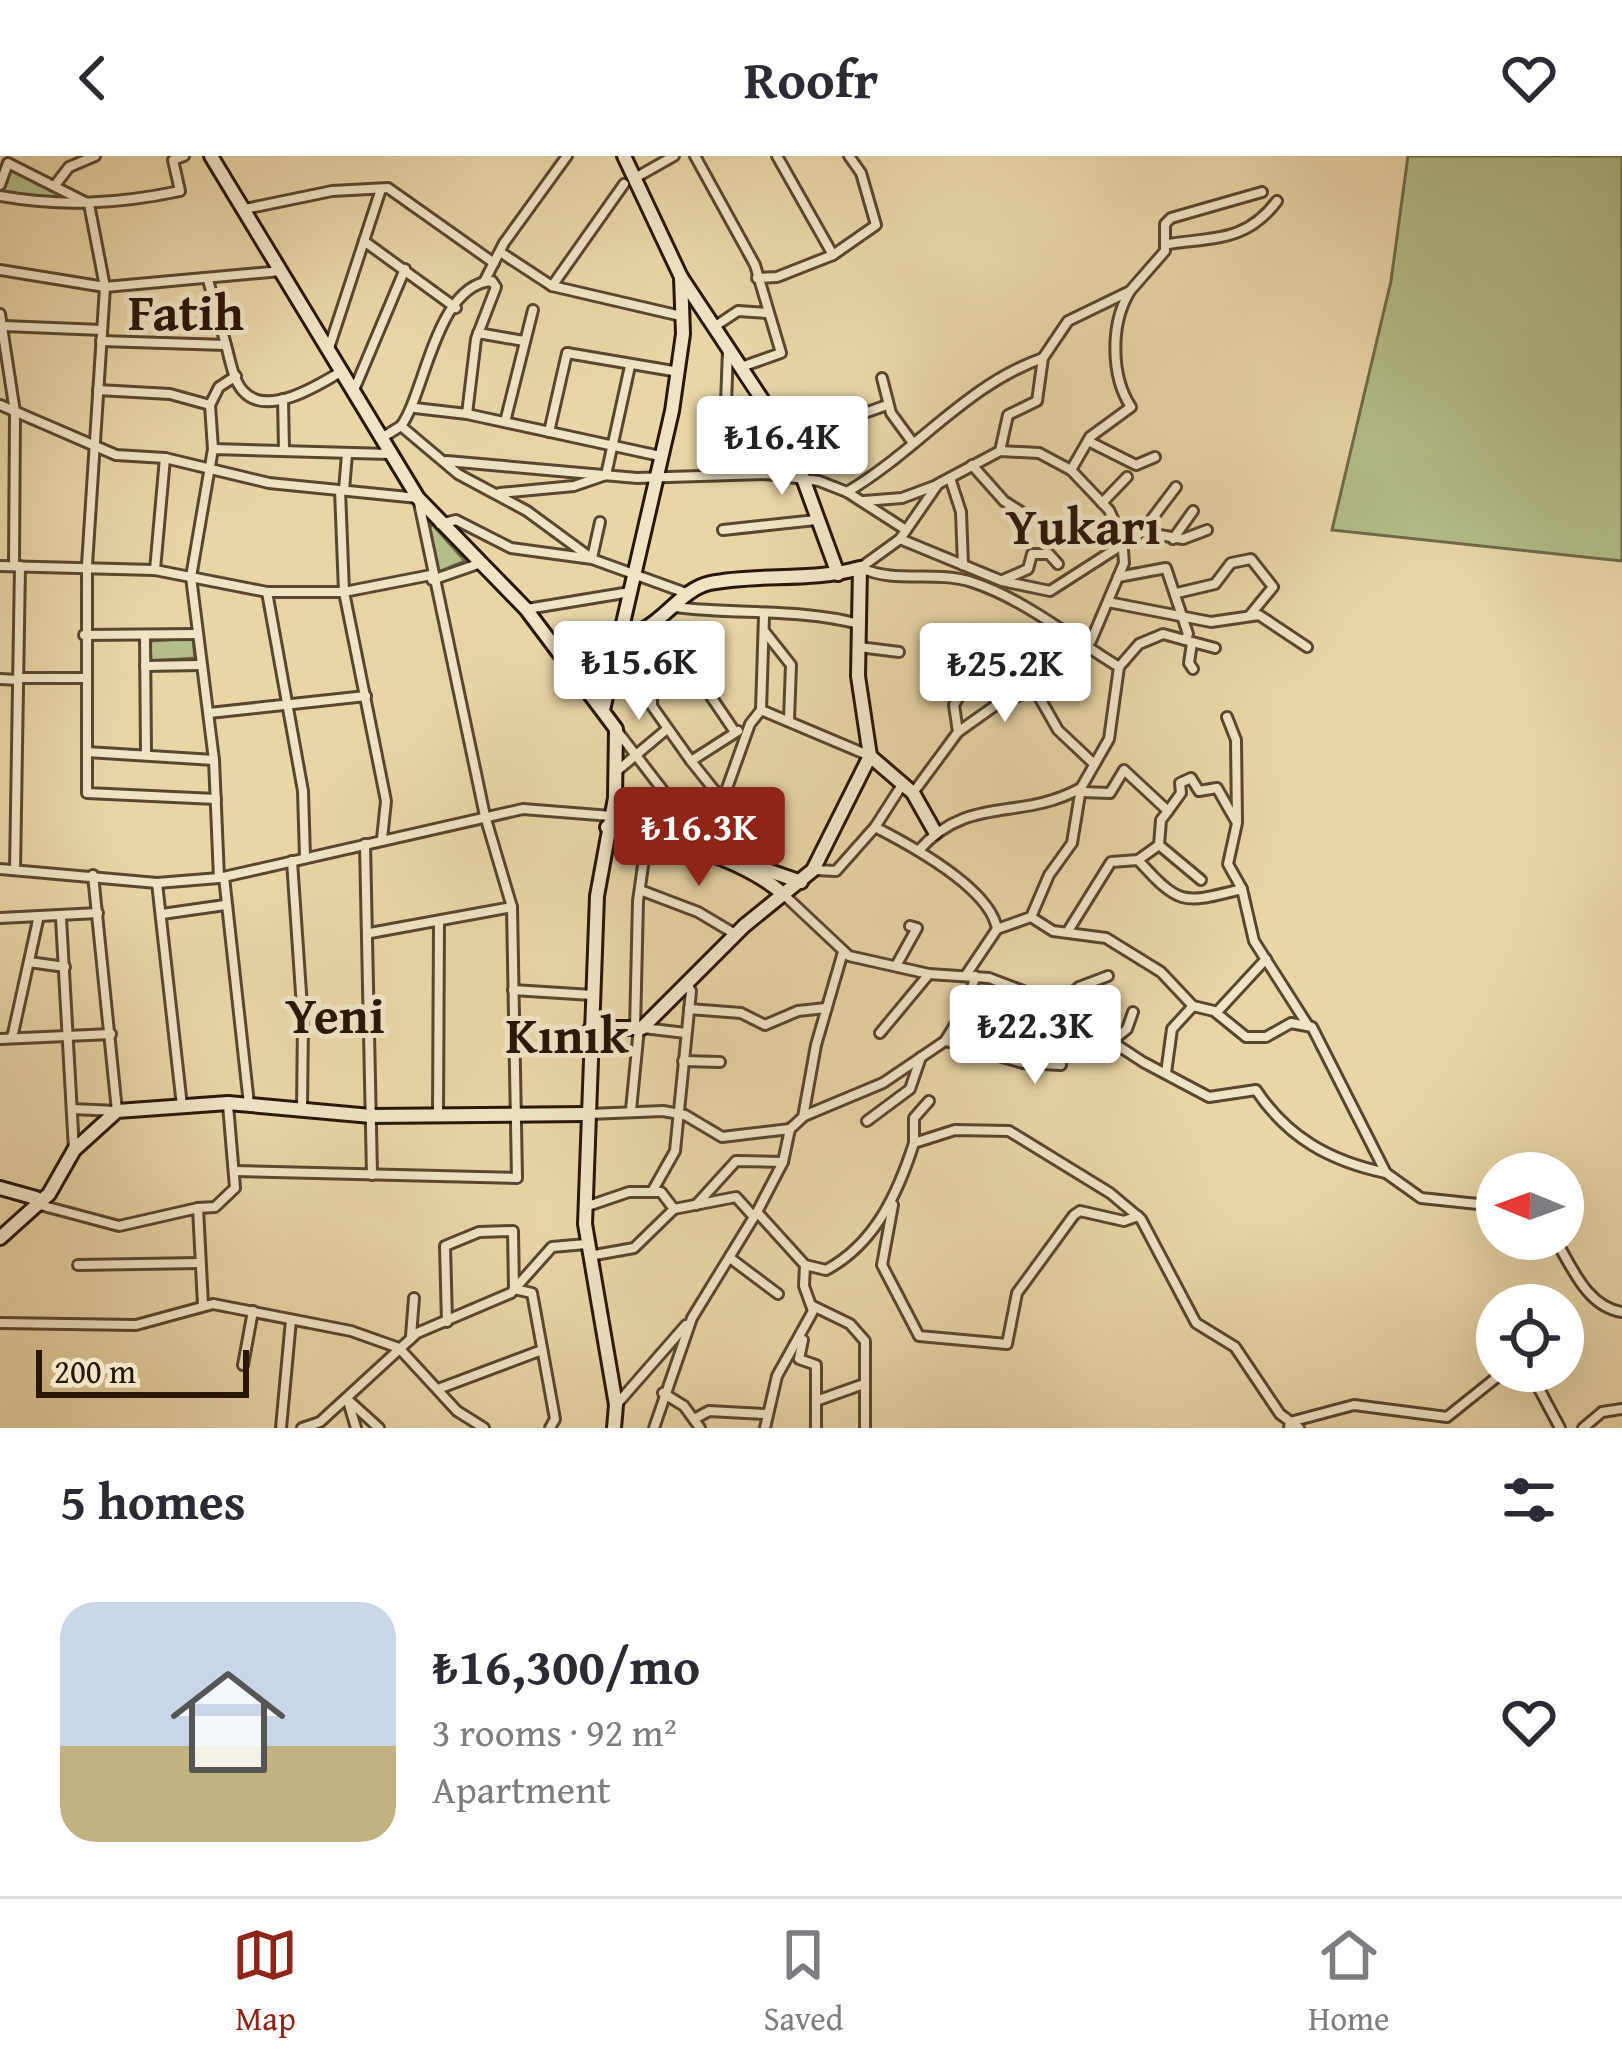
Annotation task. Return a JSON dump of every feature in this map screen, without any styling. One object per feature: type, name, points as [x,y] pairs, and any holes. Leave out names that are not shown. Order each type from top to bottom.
[{"type":"street","points":[[56,184],[69,167],[95,156]]},
{"type":"street","points":[[0,196],[89,204],[180,191],[171,158],[184,156]]},
{"type":"street","points":[[211,156],[418,498],[526,609],[713,856],[767,880],[843,952],[929,974],[970,976],[1058,1006],[1210,1096],[1256,1090],[1283,1125],[1331,1159],[1386,1173],[1421,1198],[1476,1204]]},
{"type":"street","points":[[380,439],[401,425],[414,408],[423,361],[456,308],[485,280],[567,156]]},
{"type":"street","points":[[624,156],[630,181],[681,277],[789,440],[838,574]]},
{"type":"street","points":[[552,286],[630,181],[674,156]]},
{"type":"street","points":[[695,156],[758,278],[781,353],[744,366]]},
{"type":"street","points":[[777,156],[832,255]]},
{"type":"street","points":[[758,278],[832,255],[876,225],[877,215],[849,156]]},
{"type":"street","points":[[0,185],[8,163],[89,204],[105,287],[84,635],[87,793],[216,800]]},
{"type":"street","points":[[245,209],[332,191],[381,189],[398,194],[494,263]]},
{"type":"street","points":[[328,350],[381,189]]},
{"type":"street","points":[[1169,244],[1165,224],[1179,213],[1262,193]]},
{"type":"street","points":[[1071,470],[1088,441],[1131,407],[1117,346],[1120,313],[1130,291],[1169,244],[1246,232],[1260,224],[1277,201]]},
{"type":"street","points":[[364,241],[456,308]]},
{"type":"street","points":[[500,252],[552,286],[681,316]]},
{"type":"street","points":[[353,392],[405,269]]},
{"type":"street","points":[[0,270],[105,287],[281,271]]},
{"type":"street","points":[[603,710],[679,372],[681,277]]},
{"type":"street","points":[[208,280],[236,376],[253,398],[283,399],[342,371]]},
{"type":"street","points":[[467,414],[478,333],[496,287],[485,280]]},
{"type":"street","points":[[1000,451],[1007,417],[1037,401],[1043,358],[1071,317],[1105,307],[1130,291]]},
{"type":"street","points":[[505,422],[533,310]]},
{"type":"street","points":[[711,328],[738,311],[767,313]]},
{"type":"street","points":[[0,314],[16,412],[15,870]]},
{"type":"street","points":[[4,326],[102,330]]},
{"type":"street","points":[[478,333],[524,341]]},
{"type":"street","points":[[101,341],[226,345]]},
{"type":"street","points":[[724,456],[728,350]]},
{"type":"street","points":[[549,432],[567,353],[679,372]]},
{"type":"street","points":[[848,492],[880,475],[981,387],[1043,358]]},
{"type":"street","points":[[606,476],[630,365]]},
{"type":"street","points":[[236,376],[219,387],[210,405],[213,449],[191,577],[249,1104]]},
{"type":"street","points":[[882,378],[887,405],[913,443]]},
{"type":"street","points":[[98,390],[170,394],[210,405]]},
{"type":"street","points":[[283,399],[284,450]]},
{"type":"street","points":[[0,405],[116,455],[165,458],[269,483],[418,498]]},
{"type":"street","points":[[789,440],[887,405]]},
{"type":"street","points":[[414,408],[467,414],[660,456]]},
{"type":"street","points":[[401,425],[458,474],[498,494],[592,559],[688,593]]},
{"type":"street","points":[[1088,441],[1136,465],[1155,458]]},
{"type":"street","points":[[213,449],[391,454]]},
{"type":"street","points":[[813,870],[836,871],[958,732],[996,705],[1034,688],[1086,645],[1118,577],[1123,548],[1102,503],[1071,470],[1039,453],[1000,451],[902,498],[862,501]]},
{"type":"street","points":[[347,454],[342,490],[344,592],[386,801],[382,839]]},
{"type":"street","points":[[155,570],[165,458]]},
{"type":"street","points":[[447,461],[606,476],[718,473],[806,480],[848,492],[903,535],[962,565],[1002,581],[1050,591],[1100,556],[1123,548],[1142,532],[1176,487]]},
{"type":"street","points":[[972,465],[1004,501],[1029,517]]},
{"type":"street","points":[[498,494],[574,486],[606,476]]},
{"type":"street","points":[[1102,503],[1127,477]]},
{"type":"street","points":[[950,478],[961,512],[962,565]]},
{"type":"street","points":[[623,635],[640,631],[688,593],[710,583],[838,574],[875,562],[903,535],[938,484]]},
{"type":"street","points":[[234,1171],[518,1178],[512,907],[484,816],[418,498]]},
{"type":"street","points":[[1173,539],[1193,511]]},
{"type":"street","points":[[723,530],[818,519]]},
{"type":"street","points":[[440,524],[456,520],[523,551],[592,559]]},
{"type":"street","points":[[592,559],[600,523]]},
{"type":"street","points":[[1142,532],[1173,539],[1207,530]]},
{"type":"street","points":[[1002,581],[1028,569],[1031,554],[1048,554],[1058,564]]},
{"type":"street","points":[[1177,593],[1215,584],[1231,562],[1251,560],[1274,587],[1250,615]]},
{"type":"street","points":[[0,566],[155,570],[267,592],[344,592],[432,578],[481,563]]},
{"type":"street","points":[[860,568],[880,575],[940,573],[970,581],[1119,667]]},
{"type":"street","points":[[638,1028],[735,934],[813,870],[870,756],[859,696],[860,568]]},
{"type":"street","points":[[1118,577],[1166,568],[1189,630],[1193,669]]},
{"type":"street","points":[[970,581],[975,569]]},
{"type":"street","points":[[267,592],[303,791],[305,857]]},
{"type":"street","points":[[526,609],[632,592]]},
{"type":"street","points":[[1108,602],[1211,622],[1250,615],[1278,623],[1307,647]]},
{"type":"street","points":[[673,607],[764,616],[809,610],[859,624]]},
{"type":"street","points":[[722,802],[750,724],[761,710],[764,616]]},
{"type":"street","points":[[640,631],[672,672]]},
{"type":"street","points":[[765,632],[791,665],[789,720]]},
{"type":"street","points":[[84,635],[197,634]]},
{"type":"street","points":[[145,635],[146,754]]},
{"type":"street","points":[[616,1405],[692,1318],[730,1258],[782,1162],[790,1129],[803,1117],[883,1083],[945,1041],[969,1002],[970,976],[998,929],[1030,917],[1048,875],[1072,843],[1081,790],[1109,739],[1119,667],[1139,644],[1159,635],[1215,648]]},
{"type":"street","points":[[858,647],[899,652]]},
{"type":"street","points":[[958,732],[955,700],[973,674],[975,658]]},
{"type":"street","points":[[145,666],[201,664]]},
{"type":"street","points":[[713,856],[739,821],[667,729],[652,706],[652,692],[672,672],[689,664],[735,732]]},
{"type":"street","points":[[0,680],[86,678]]},
{"type":"street","points":[[1034,688],[1058,730],[1093,763]]},
{"type":"street","points":[[209,713],[366,696]]},
{"type":"street","points":[[761,710],[870,756],[908,789],[934,832]]},
{"type":"street","points":[[1227,717],[1236,740],[1237,823],[1228,864],[1242,889],[1251,931],[1344,1082],[1386,1173]]},
{"type":"street","points":[[691,760],[750,724]]},
{"type":"street","points":[[614,1428],[616,1405],[587,1250],[585,1114],[597,896],[617,771],[616,729]]},
{"type":"street","points":[[617,771],[667,729]]},
{"type":"street","points":[[86,752],[214,760]]},
{"type":"street","points":[[919,850],[934,832],[957,818],[1035,809],[1081,790],[1110,793],[1124,770],[1168,811]]},
{"type":"street","points":[[1068,931],[1111,862],[1138,860],[1159,845],[1161,820],[1181,793],[1180,782],[1191,778],[1199,791],[1217,788],[1237,823]]},
{"type":"street","points":[[0,869],[157,883],[222,877],[523,809],[609,821],[801,882]]},
{"type":"street","points":[[875,827],[919,850],[989,909],[998,929]]},
{"type":"street","points":[[632,1110],[640,890],[648,835]]},
{"type":"street","points":[[365,844],[372,1174]]},
{"type":"street","points":[[1159,845],[1201,880]]},
{"type":"street","points":[[1138,860],[1166,892],[1183,900],[1242,889]]},
{"type":"street","points":[[292,861],[303,1022],[302,1108]]},
{"type":"street","points":[[93,875],[117,1111]]},
{"type":"street","points":[[157,883],[182,1106]]},
{"type":"street","points":[[640,890],[698,911],[735,934]]},
{"type":"street","points":[[162,914],[226,905]]},
{"type":"street","points":[[370,934],[512,907]]},
{"type":"street","points":[[0,918],[38,920],[98,913]]},
{"type":"street","points":[[1030,917],[1053,931],[1106,938],[1161,972],[1193,1006],[1217,1012],[1255,1040],[1291,1023],[1307,1025]]},
{"type":"street","points":[[61,918],[74,1150]]},
{"type":"street","points":[[13,1038],[38,920]]},
{"type":"street","points":[[438,1115],[439,922]]},
{"type":"street","points":[[897,964],[917,928],[910,926]]},
{"type":"street","points":[[803,1117],[843,952]]},
{"type":"street","points":[[1217,1012],[1266,959]]},
{"type":"street","points":[[29,962],[65,967]]},
{"type":"street","points":[[880,1033],[929,974]]},
{"type":"street","points":[[1058,1006],[1078,987],[1108,976]]},
{"type":"street","points":[[653,1190],[673,1161],[691,991],[685,981]]},
{"type":"street","points":[[513,990],[592,994]]},
{"type":"street","points":[[1166,1073],[1172,1029],[1193,1006]]},
{"type":"street","points":[[688,1009],[741,1012],[765,1025],[798,1011],[826,1008]]},
{"type":"street","points":[[1112,1042],[1127,1029],[1133,1012]]},
{"type":"street","points":[[945,1041],[1023,1063],[1061,1065],[1063,1042],[1076,1016]]},
{"type":"street","points":[[591,1028],[686,1033]]},
{"type":"street","points":[[0,1039],[111,1034]]},
{"type":"street","points":[[867,1121],[912,1087],[922,1054]]},
{"type":"street","points":[[682,1061],[720,1062]]},
{"type":"street","points":[[929,1101],[914,1118],[914,1143],[894,1202],[882,1265],[919,1336],[1007,1344],[1016,1293],[1074,1215],[1080,1211],[1124,1221],[1138,1216]]},
{"type":"street","points":[[38,1204],[118,1226],[215,1208],[235,1188],[228,1103]]},
{"type":"street","points":[[72,1109],[117,1111],[228,1103],[371,1116],[632,1110],[677,1114],[722,1137],[790,1129]]},
{"type":"street","points":[[0,1238],[38,1204],[74,1150],[117,1111]]},
{"type":"street","points":[[914,1143],[955,1130],[1023,1135],[1138,1216],[1196,1323],[1234,1347],[1292,1426],[1354,1405],[1447,1417],[1497,1376],[1516,1372],[1536,1384],[1560,1428]]},
{"type":"street","points":[[696,1205],[736,1161],[782,1162]]},
{"type":"street","points":[[0,1188],[36,1198],[38,1204]]},
{"type":"street","points":[[588,1206],[629,1192],[653,1190],[661,1192],[674,1209]]},
{"type":"street","points":[[302,1428],[320,1422],[411,1338],[514,1289],[552,1247],[634,1248],[674,1209],[736,1197],[805,1265],[826,1270],[894,1202]]},
{"type":"street","points":[[198,1208],[203,1305]]},
{"type":"street","points":[[447,1322],[445,1246],[458,1238],[513,1232],[514,1289]]},
{"type":"street","points":[[730,1258],[778,1294]]},
{"type":"street","points":[[1568,1260],[1590,1296],[1607,1310],[1622,1312]]},
{"type":"street","points":[[78,1264],[200,1263]]},
{"type":"street","points":[[805,1265],[804,1286],[813,1306],[860,1333],[865,1355],[861,1385],[865,1428]]},
{"type":"street","points":[[514,1289],[532,1293],[555,1419],[550,1428]]},
{"type":"street","points":[[411,1338],[414,1298]]},
{"type":"street","points":[[0,1323],[136,1325],[186,1316],[203,1305],[291,1319],[399,1348],[457,1411],[484,1428]]},
{"type":"street","points":[[813,1306],[799,1359],[816,1365],[816,1428]]},
{"type":"street","points":[[243,1365],[253,1312]]},
{"type":"street","points":[[654,1428],[662,1393],[692,1318]]},
{"type":"street","points":[[280,1428],[291,1319]]},
{"type":"street","points":[[765,1428],[777,1376],[802,1339]]},
{"type":"street","points":[[438,1389],[542,1351]]},
{"type":"street","points":[[816,1401],[861,1385]]},
{"type":"street","points":[[662,1393],[698,1423],[709,1411],[766,1414]]},
{"type":"street","points":[[347,1399],[356,1428]]},
{"type":"street","points":[[347,1399],[380,1428]]},
{"type":"street","points":[[1583,1428],[1602,1412],[1622,1408]]},
{"type":"green space","points":[[1408,156],[1622,156],[1622,561],[1332,530],[1391,281]]},
{"type":"green space","points":[[11,167],[77,200],[41,201],[0,191]]},
{"type":"green space","points":[[433,525],[465,561],[436,573],[428,527]]},
{"type":"green space","points":[[193,638],[195,658],[151,661],[150,641]]},
{"type":"district","name":"Fatih","points":[[186,312]]},
{"type":"district","name":"Yukarı","points":[[1083,526]]},
{"type":"district","name":"Yeni","points":[[335,1015]]},
{"type":"district","name":"Kınık","points":[[567,1035]]}]
